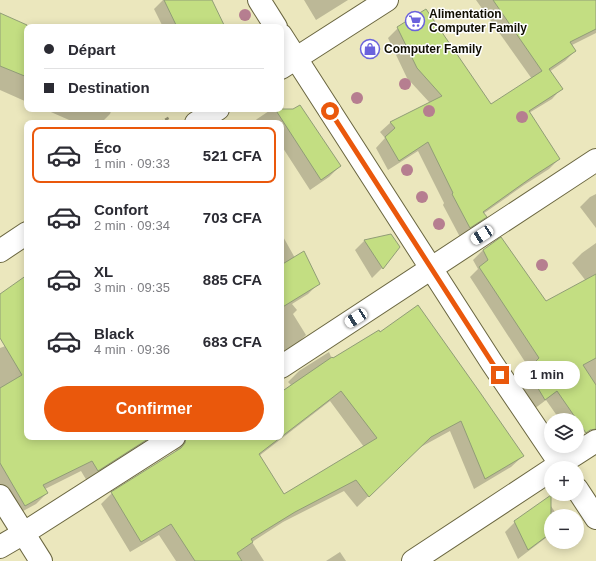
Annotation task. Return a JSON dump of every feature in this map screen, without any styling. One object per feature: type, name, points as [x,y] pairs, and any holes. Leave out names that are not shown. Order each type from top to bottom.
[{"type":"street","points":[[259,0],[274,24]]},
{"type":"street","points":[[289,63],[387,0]]},
{"type":"street","points":[[284,46],[289,63],[431,268],[553,461]]},
{"type":"street","points":[[201,120],[213,112]]},
{"type":"street","points":[[284,365],[596,160]]},
{"type":"street","points":[[0,251],[24,235]]},
{"type":"street","points":[[0,547],[169,440]]},
{"type":"street","points":[[566,461],[596,441]]},
{"type":"street","points":[[413,561],[544,475]]},
{"type":"street","points":[[0,496],[42,561]]},
{"type":"street","points":[[584,500],[596,518]]},
{"type":"building","points":[[164,0],[212,0],[224,24],[176,24]]},
{"type":"building","points":[[493,0],[596,0],[596,29],[570,42],[576,51],[549,69],[563,89],[529,111],[560,159],[483,212],[487,217],[470,228],[452,194],[453,193],[428,142],[399,161],[385,137],[395,128],[390,122],[442,96],[417,68],[397,27],[426,9],[491,104],[542,71]]},
{"type":"building","points":[[0,13],[25,24],[24,76],[0,66]]},
{"type":"building","points":[[300,105],[341,166],[321,180],[284,123],[284,120],[282,120],[277,112],[284,112],[284,109],[293,109]]},
{"type":"building","points":[[391,234],[400,247],[383,269],[364,240]]},
{"type":"building","points":[[501,237],[546,301],[596,274],[596,358],[583,365],[596,385],[596,429],[590,430],[586,433],[584,430],[584,413],[572,413],[557,391],[545,400],[527,370],[539,358],[479,267],[488,260],[483,250]]},
{"type":"building","points":[[304,251],[320,284],[284,306],[284,263]]},
{"type":"building","points":[[24,277],[24,440],[146,440],[98,471],[92,461],[43,485],[48,493],[25,506],[0,463],[0,388],[22,375],[0,338],[0,294]]},
{"type":"building","points":[[418,305],[524,456],[485,479],[461,421],[431,437],[369,497],[356,480],[295,512],[251,539],[253,542],[237,553],[242,561],[195,561],[171,524],[141,542],[111,492],[181,448],[186,440],[277,440],[259,454],[284,494],[377,438],[341,391],[284,435],[284,390],[332,357],[333,358],[379,330],[380,332]]},
{"type":"building","points":[[544,500],[551,501],[551,509],[544,509],[544,538],[528,550],[514,521]]},
{"type":"place","name":"Alimentation Computer Family","points":[[415,21]]},
{"type":"place","name":"Computer Family","points":[[370,49]]},
{"type":"route","points":[[330,111],[500,375]]}]
